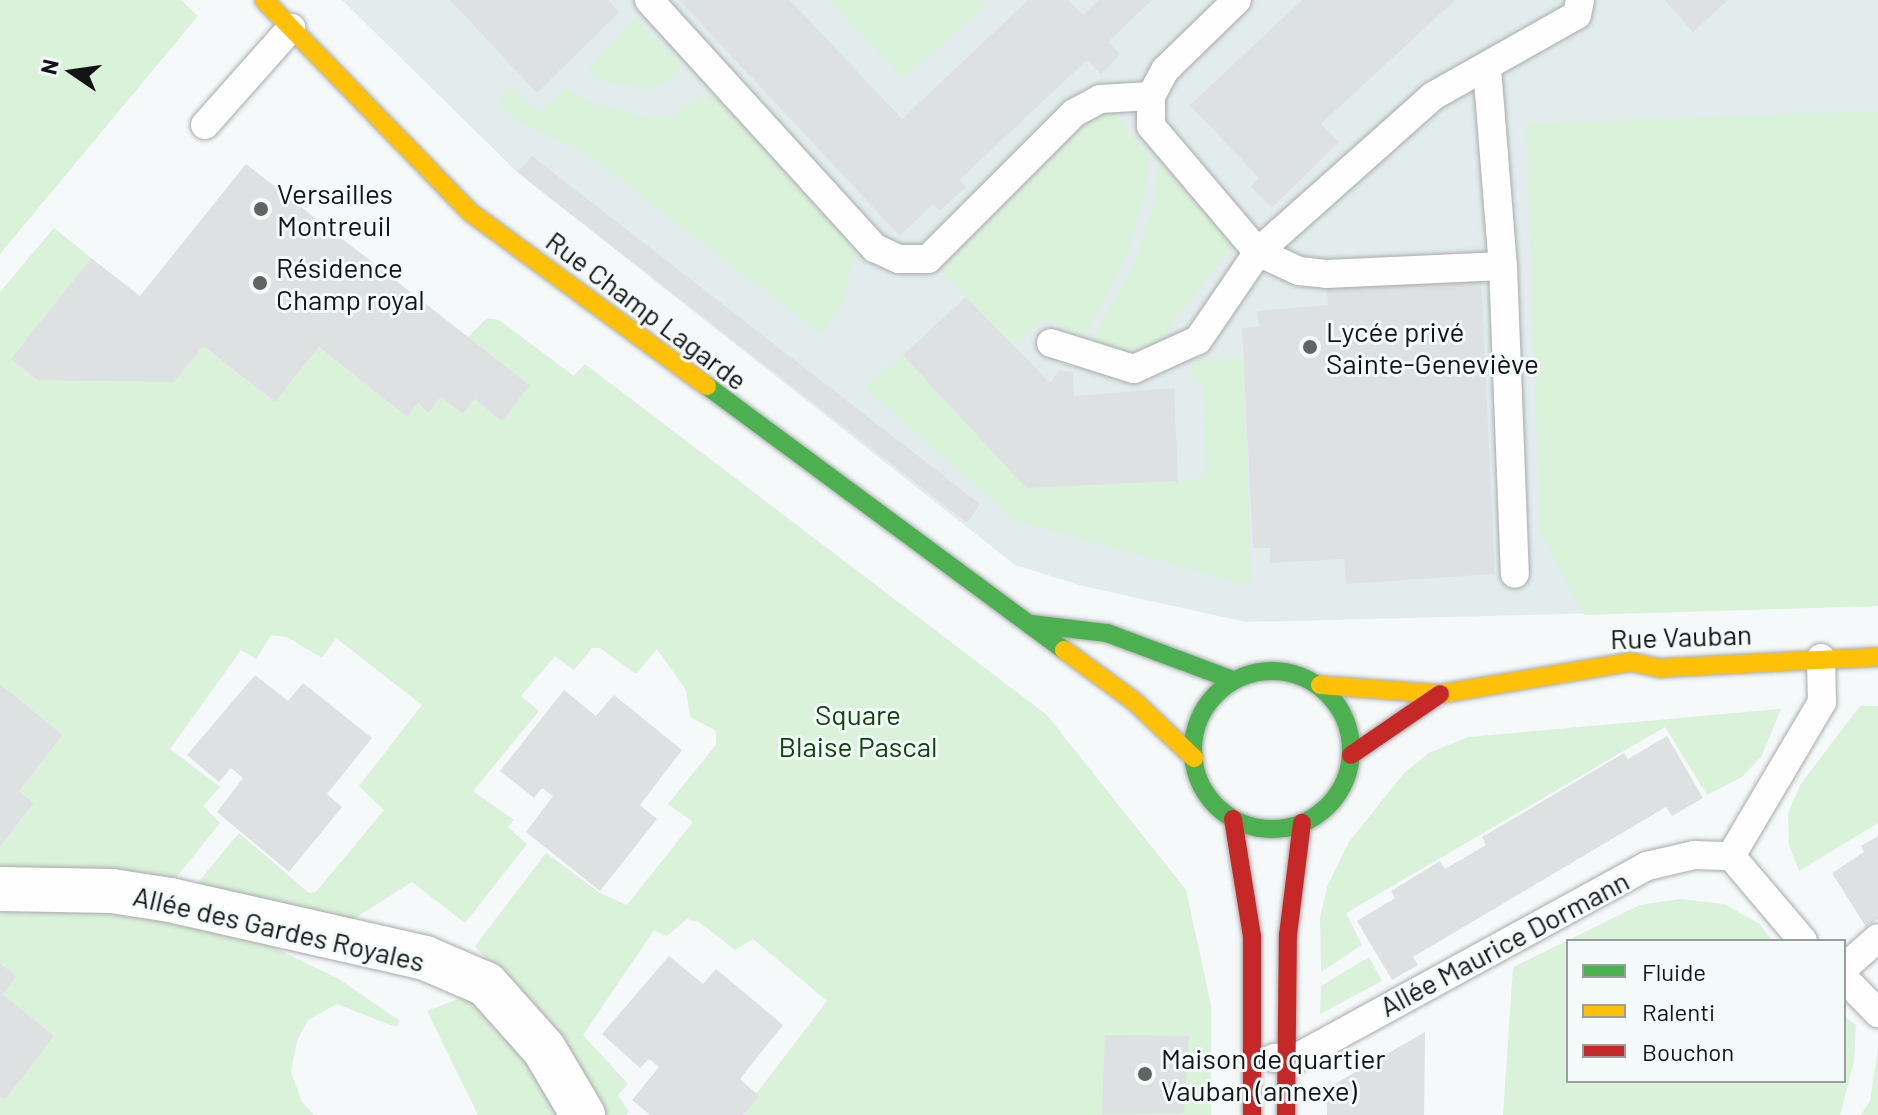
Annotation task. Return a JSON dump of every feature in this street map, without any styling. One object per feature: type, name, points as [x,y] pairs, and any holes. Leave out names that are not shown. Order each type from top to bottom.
[{"type":"main road","name":"Rue Champ Lagarde","points":[[264,0],[470,212],[1134,701],[1194,758]]},
{"type":"main road","name":"Rue Champ Lagarde","points":[[1031,624],[1107,633],[1233,680]]},
{"type":"main road","name":"Rue Vauban","points":[[1320,685],[1440,694],[1631,662],[1660,668],[1878,657]]},
{"type":"main road","points":[[1233,819],[1279,829],[1302,823],[1339,793],[1351,755],[1344,715],[1320,685],[1278,670],[1255,670],[1233,680],[1204,709],[1195,735],[1194,758],[1202,785],[1233,819],[1252,936],[1252,1115]]},
{"type":"main road","name":"Rue Vauban","points":[[1351,755],[1440,694]]},
{"type":"main road","points":[[1286,1115],[1288,935],[1302,823]]},
{"type":"street","name":"Allée des Gardes Royales","points":[[0,889],[112,891],[182,902],[425,958],[486,984],[544,1049],[583,1115]]},
{"type":"lane","points":[[649,0],[875,248],[899,259],[928,259],[1074,113],[1100,99],[1151,96]]},
{"type":"lane","points":[[1237,0],[1165,70],[1151,96],[1151,126],[1258,252],[1299,271],[1326,274],[1503,266]]},
{"type":"lane","points":[[1051,343],[1134,369],[1198,340],[1258,252],[1433,96],[1577,15],[1580,0]]},
{"type":"lane","points":[[205,125],[291,28]]},
{"type":"lane","points":[[1487,68],[1503,266],[1515,574]]},
{"type":"lane","points":[[1801,939],[1731,856],[1822,702],[1821,658]]},
{"type":"lane","name":"Allée Maurice Dormann","points":[[1252,1059],[1298,1057],[1647,866],[1694,855],[1731,856]]},
{"type":"lane","points":[[1846,966],[1878,938]]},
{"type":"lane","points":[[1846,980],[1878,1013]]},
{"type":"shaded area","name":"Lycée privé Sainte-Geneviève","points":[[342,0],[1878,0],[1878,606],[1246,622],[1083,586],[1015,565],[517,172]]},
{"type":"green space","points":[[0,0],[181,0],[198,16],[0,254]]},
{"type":"green space","points":[[829,0],[979,0],[985,6],[903,78]]},
{"type":"green space","points":[[636,18],[682,66],[667,82],[648,88],[599,80],[587,70]]},
{"type":"green space","points":[[511,87],[538,112],[566,88],[587,101],[649,118],[672,118],[685,105],[708,96],[723,100],[856,245],[844,300],[821,334],[586,153],[512,118],[498,101]]},
{"type":"green space","points":[[1112,111],[1149,153],[1146,188],[1128,253],[1083,339],[1047,318],[1012,345],[939,268],[1096,114]]},
{"type":"green space","points":[[1878,111],[1878,606],[1584,615],[1540,531],[1526,124]]},
{"type":"green space","points":[[1159,162],[1234,244],[1157,343],[1120,352],[1091,343],[1135,263],[1155,202]]},
{"type":"green space","name":"Square Blaise Pascal","points":[[54,228],[91,258],[12,359],[37,380],[203,346],[275,402],[319,347],[407,417],[418,403],[430,412],[441,397],[463,414],[475,399],[502,420],[530,385],[468,337],[487,318],[499,320],[574,376],[585,364],[1047,715],[1186,890],[1211,1005],[1211,1115],[740,1115],[827,1001],[753,939],[735,950],[699,922],[687,919],[667,936],[654,930],[583,1035],[628,1084],[618,1095],[629,1112],[626,1115],[595,1115],[546,1029],[475,946],[546,853],[600,893],[627,905],[693,822],[668,804],[716,745],[716,731],[690,717],[686,690],[657,649],[636,674],[600,648],[592,648],[574,670],[555,656],[521,696],[539,711],[473,791],[514,820],[508,827],[527,844],[465,923],[412,882],[341,927],[195,886],[239,833],[309,893],[316,892],[384,810],[359,786],[422,705],[336,638],[322,658],[287,637],[271,635],[256,659],[241,650],[170,749],[220,787],[203,806],[220,823],[170,885],[0,876],[0,847],[34,803],[19,791],[63,735],[0,684],[0,292]]},
{"type":"green space","points":[[903,355],[1178,481],[1207,477],[1204,385],[1192,377],[1191,368],[1196,360],[1244,358],[1251,586],[1014,520],[865,387]]},
{"type":"green space","points":[[1860,706],[1878,706],[1878,823],[1799,871],[1789,845],[1788,814],[1800,785]]},
{"type":"green space","points":[[1781,709],[1761,757],[1742,777],[1707,795],[1665,727],[1346,913],[1362,945],[1321,972],[1320,918],[1327,887],[1349,842],[1404,773],[1429,753],[1469,737]]},
{"type":"green space","points":[[1680,899],[1724,904],[1760,924],[1771,939],[1570,939],[1640,905]]},
{"type":"green space","points":[[0,904],[110,905],[254,938],[339,979],[400,1021],[396,1027],[337,1004],[308,1020],[297,1041],[291,1072],[302,1102],[314,1115],[0,1115],[0,1097],[5,1100],[54,1036],[3,994],[16,976],[0,963]]},
{"type":"green space","points":[[1566,941],[1566,1083],[1846,1083],[1846,1018],[1856,1025],[1854,1061],[1840,1115],[1503,1115],[1513,967]]},
{"type":"green space","points":[[1369,957],[1382,981],[1320,1014],[1321,986]]},
{"type":"green space","points":[[463,997],[486,999],[565,1115],[478,1115],[427,1011]]},
{"type":"green space","points":[[1878,1048],[1878,1115],[1861,1115],[1870,1101]]},
{"type":"building","points":[[450,0],[608,0],[619,12],[537,93]]},
{"type":"building","points":[[679,0],[790,0],[902,119],[1028,0],[1068,0],[1083,15],[1099,0],[1152,0],[1108,42],[1120,54],[1101,74],[1087,60],[959,180],[966,187],[940,211],[933,204],[900,236]]},
{"type":"building","points":[[1302,0],[1455,0],[1321,124],[1339,142],[1272,208],[1251,187],[1259,178],[1190,105]]},
{"type":"building","points":[[1664,0],[1728,0],[1693,32]]},
{"type":"building","points":[[532,156],[980,504],[967,523],[517,172]]},
{"type":"building","points":[[246,164],[530,385],[502,421],[475,399],[463,414],[441,397],[429,413],[418,403],[407,417],[319,347],[275,402],[203,346],[174,382],[37,380],[11,359],[91,258],[140,296]]},
{"type":"building","points":[[1481,274],[1495,574],[1346,584],[1344,559],[1270,563],[1270,548],[1253,548],[1242,328],[1259,327],[1257,311],[1328,305],[1327,283]]},
{"type":"building","points":[[966,297],[1050,383],[1059,370],[1073,372],[1074,396],[1174,388],[1178,481],[1026,488],[903,355]]},
{"type":"building","points":[[255,675],[288,701],[303,683],[372,738],[327,794],[342,807],[289,872],[217,812],[243,778],[231,768],[219,782],[187,755]]},
{"type":"building","points":[[0,684],[63,735],[19,791],[34,803],[0,847]]},
{"type":"building","points":[[564,690],[596,716],[614,695],[682,750],[640,805],[657,819],[600,891],[526,832],[553,796],[542,788],[534,798],[500,771]]},
{"type":"building","points":[[1667,736],[1703,798],[1672,816],[1666,807],[1413,957],[1418,965],[1392,980],[1357,921],[1395,898],[1391,891],[1440,861],[1445,869],[1486,845],[1482,837],[1624,753],[1628,759]]},
{"type":"building","points":[[1878,836],[1878,919],[1866,927],[1832,873],[1864,852],[1861,846]]},
{"type":"building","points":[[669,956],[703,984],[716,969],[783,1025],[740,1079],[759,1096],[743,1115],[650,1115],[632,1100],[659,1067],[649,1059],[640,1068],[602,1034]]},
{"type":"building","points":[[0,963],[16,976],[3,994],[54,1036],[5,1100],[0,1097]]},
{"type":"building","points":[[1425,1032],[1424,1115],[1327,1115],[1326,1089]]},
{"type":"building","name":"Maison de quartier Vauban (annexe)","points":[[1105,1035],[1189,1036],[1184,1113],[1102,1114]]},
{"type":"traffic: fast","points":[[707,386],[1064,650]]},
{"type":"traffic: fast","points":[[1031,624],[1107,633],[1233,680]]},
{"type":"traffic: fast","points":[[1272,671],[1302,677],[1328,694],[1345,720],[1351,750],[1345,780],[1328,806],[1302,823],[1272,829],[1242,823],[1216,806],[1199,780],[1193,750],[1199,720],[1216,694],[1242,677],[1272,671]]},
{"type":"traffic: slow","points":[[264,0],[470,212],[707,386]]},
{"type":"traffic: slow","points":[[1064,650],[1134,701],[1194,758]]},
{"type":"traffic: slow","points":[[1320,685],[1440,694],[1631,662],[1660,668],[1878,657]]},
{"type":"traffic: jam","points":[[1351,755],[1440,694]]},
{"type":"traffic: jam","points":[[1233,819],[1252,936],[1252,1115]]},
{"type":"traffic: jam","points":[[1286,1115],[1288,935],[1302,823]]},
{"type":"place","name":"Versailles Montreuil","points":[[261,209]]},
{"type":"place","name":"Résidence Champ royal","points":[[260,283]]},
{"type":"place","name":"Lycée privé Sainte-Geneviève","points":[[1310,347]]},
{"type":"place","name":"Maison de quartier Vauban (annexe)","points":[[1145,1074]]}]
